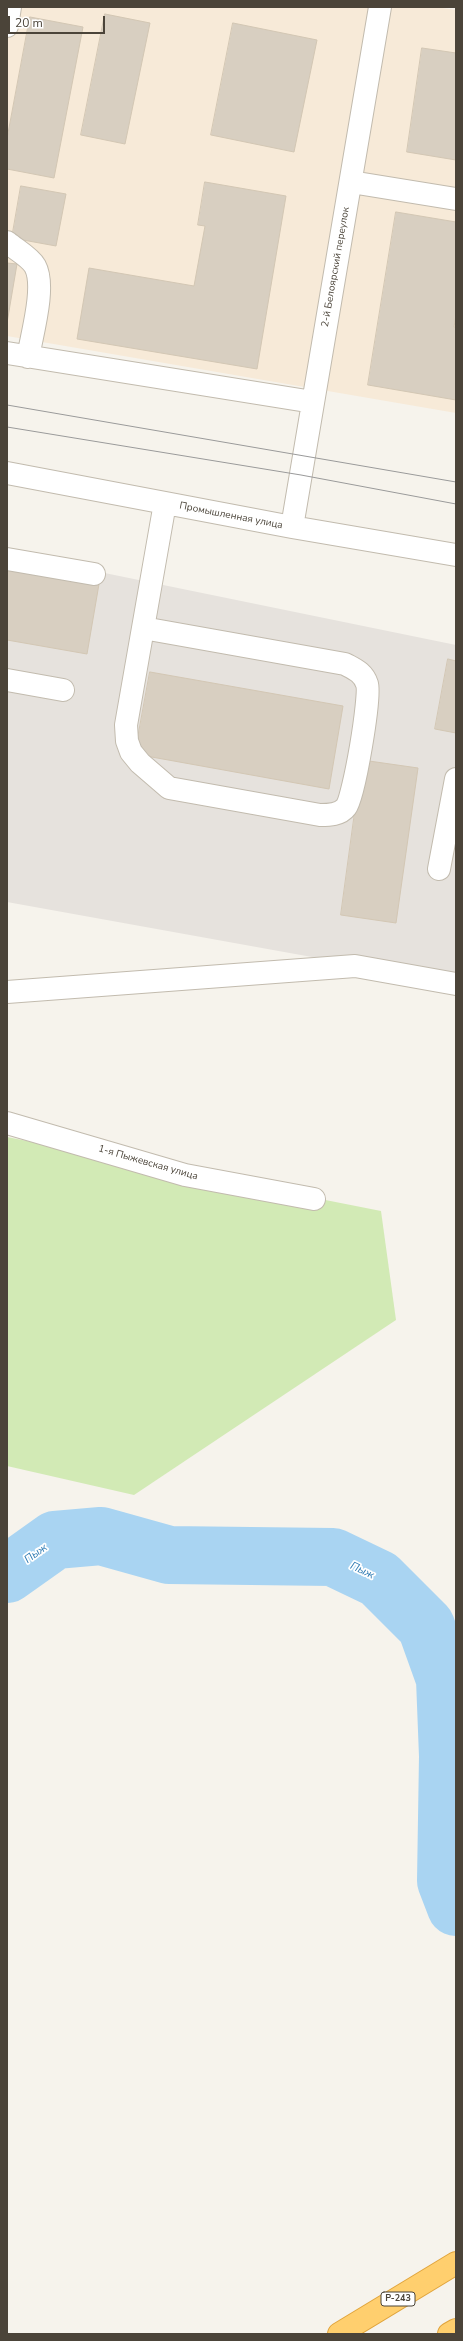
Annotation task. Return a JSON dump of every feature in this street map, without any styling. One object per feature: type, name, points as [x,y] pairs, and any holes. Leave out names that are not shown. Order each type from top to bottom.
[{"type":"highway","name":"Р-243","points":[[339,2334],[456,2263]]},
{"type":"highway","points":[[449,2334],[456,2330]]},
{"type":"street","points":[[7,26],[10,7]]},
{"type":"street","name":"2-й Белоярский переулок","points":[[292,527],[380,7]]},
{"type":"street","points":[[351,182],[456,198]]},
{"type":"street","points":[[7,242],[34,264],[39,276],[39,288],[28,357]]},
{"type":"street","points":[[7,353],[313,402]]},
{"type":"street","name":"Промышленная улица","points":[[7,473],[292,527],[456,555]]},
{"type":"street","points":[[143,628],[345,664],[359,671],[367,684],[368,699],[352,790],[346,808],[335,814],[320,815],[169,788],[140,763],[131,752],[127,741],[126,725],[143,628],[165,503]]},
{"type":"street","points":[[7,559],[94,574]]},
{"type":"street","points":[[7,680],[63,690]]},
{"type":"street","points":[[439,869],[456,779]]},
{"type":"street","points":[[7,992],[355,966],[456,984]]},
{"type":"street","name":"1-я Пыжевская улица","points":[[7,1123],[185,1175],[314,1199]]},
{"type":"shaded area","points":[[7,7],[436,7],[456,10],[456,413],[7,336]]},
{"type":"shaded area","points":[[7,553],[456,645],[456,983],[7,902]]},
{"type":"green space","points":[[7,1137],[381,1211],[396,1320],[134,1495],[7,1466]]},
{"type":"building","points":[[105,14],[150,23],[125,144],[81,135]]},
{"type":"building","points":[[30,17],[83,27],[54,178],[7,169],[7,139]]},
{"type":"building","points":[[233,23],[317,40],[294,152],[211,135]]},
{"type":"building","points":[[422,48],[456,53],[456,160],[407,152]]},
{"type":"building","points":[[205,182],[286,196],[257,369],[77,339],[89,268],[194,286],[205,226],[198,225]]},
{"type":"building","points":[[21,186],[66,194],[56,246],[12,238]]},
{"type":"building","points":[[396,212],[456,222],[456,315],[454,327],[456,327],[456,400],[368,385]]},
{"type":"building","points":[[7,263],[17,264],[7,323]]},
{"type":"building","points":[[7,568],[99,584],[87,654],[7,640]]},
{"type":"building","points":[[448,659],[456,661],[456,733],[435,729]]},
{"type":"building","points":[[150,672],[343,706],[329,789],[135,754]]},
{"type":"building","points":[[362,760],[418,768],[396,923],[341,915]]},
{"type":"waterway","name":"Пыж","points":[[7,1574],[55,1540],[101,1536],[169,1555],[333,1557],[379,1579],[426,1626],[445,1679],[448,1756],[446,1881],[456,1907]]},
{"type":"tram line","points":[[7,405],[456,482]]},
{"type":"tram line","points":[[7,427],[301,475],[456,504]]}]
